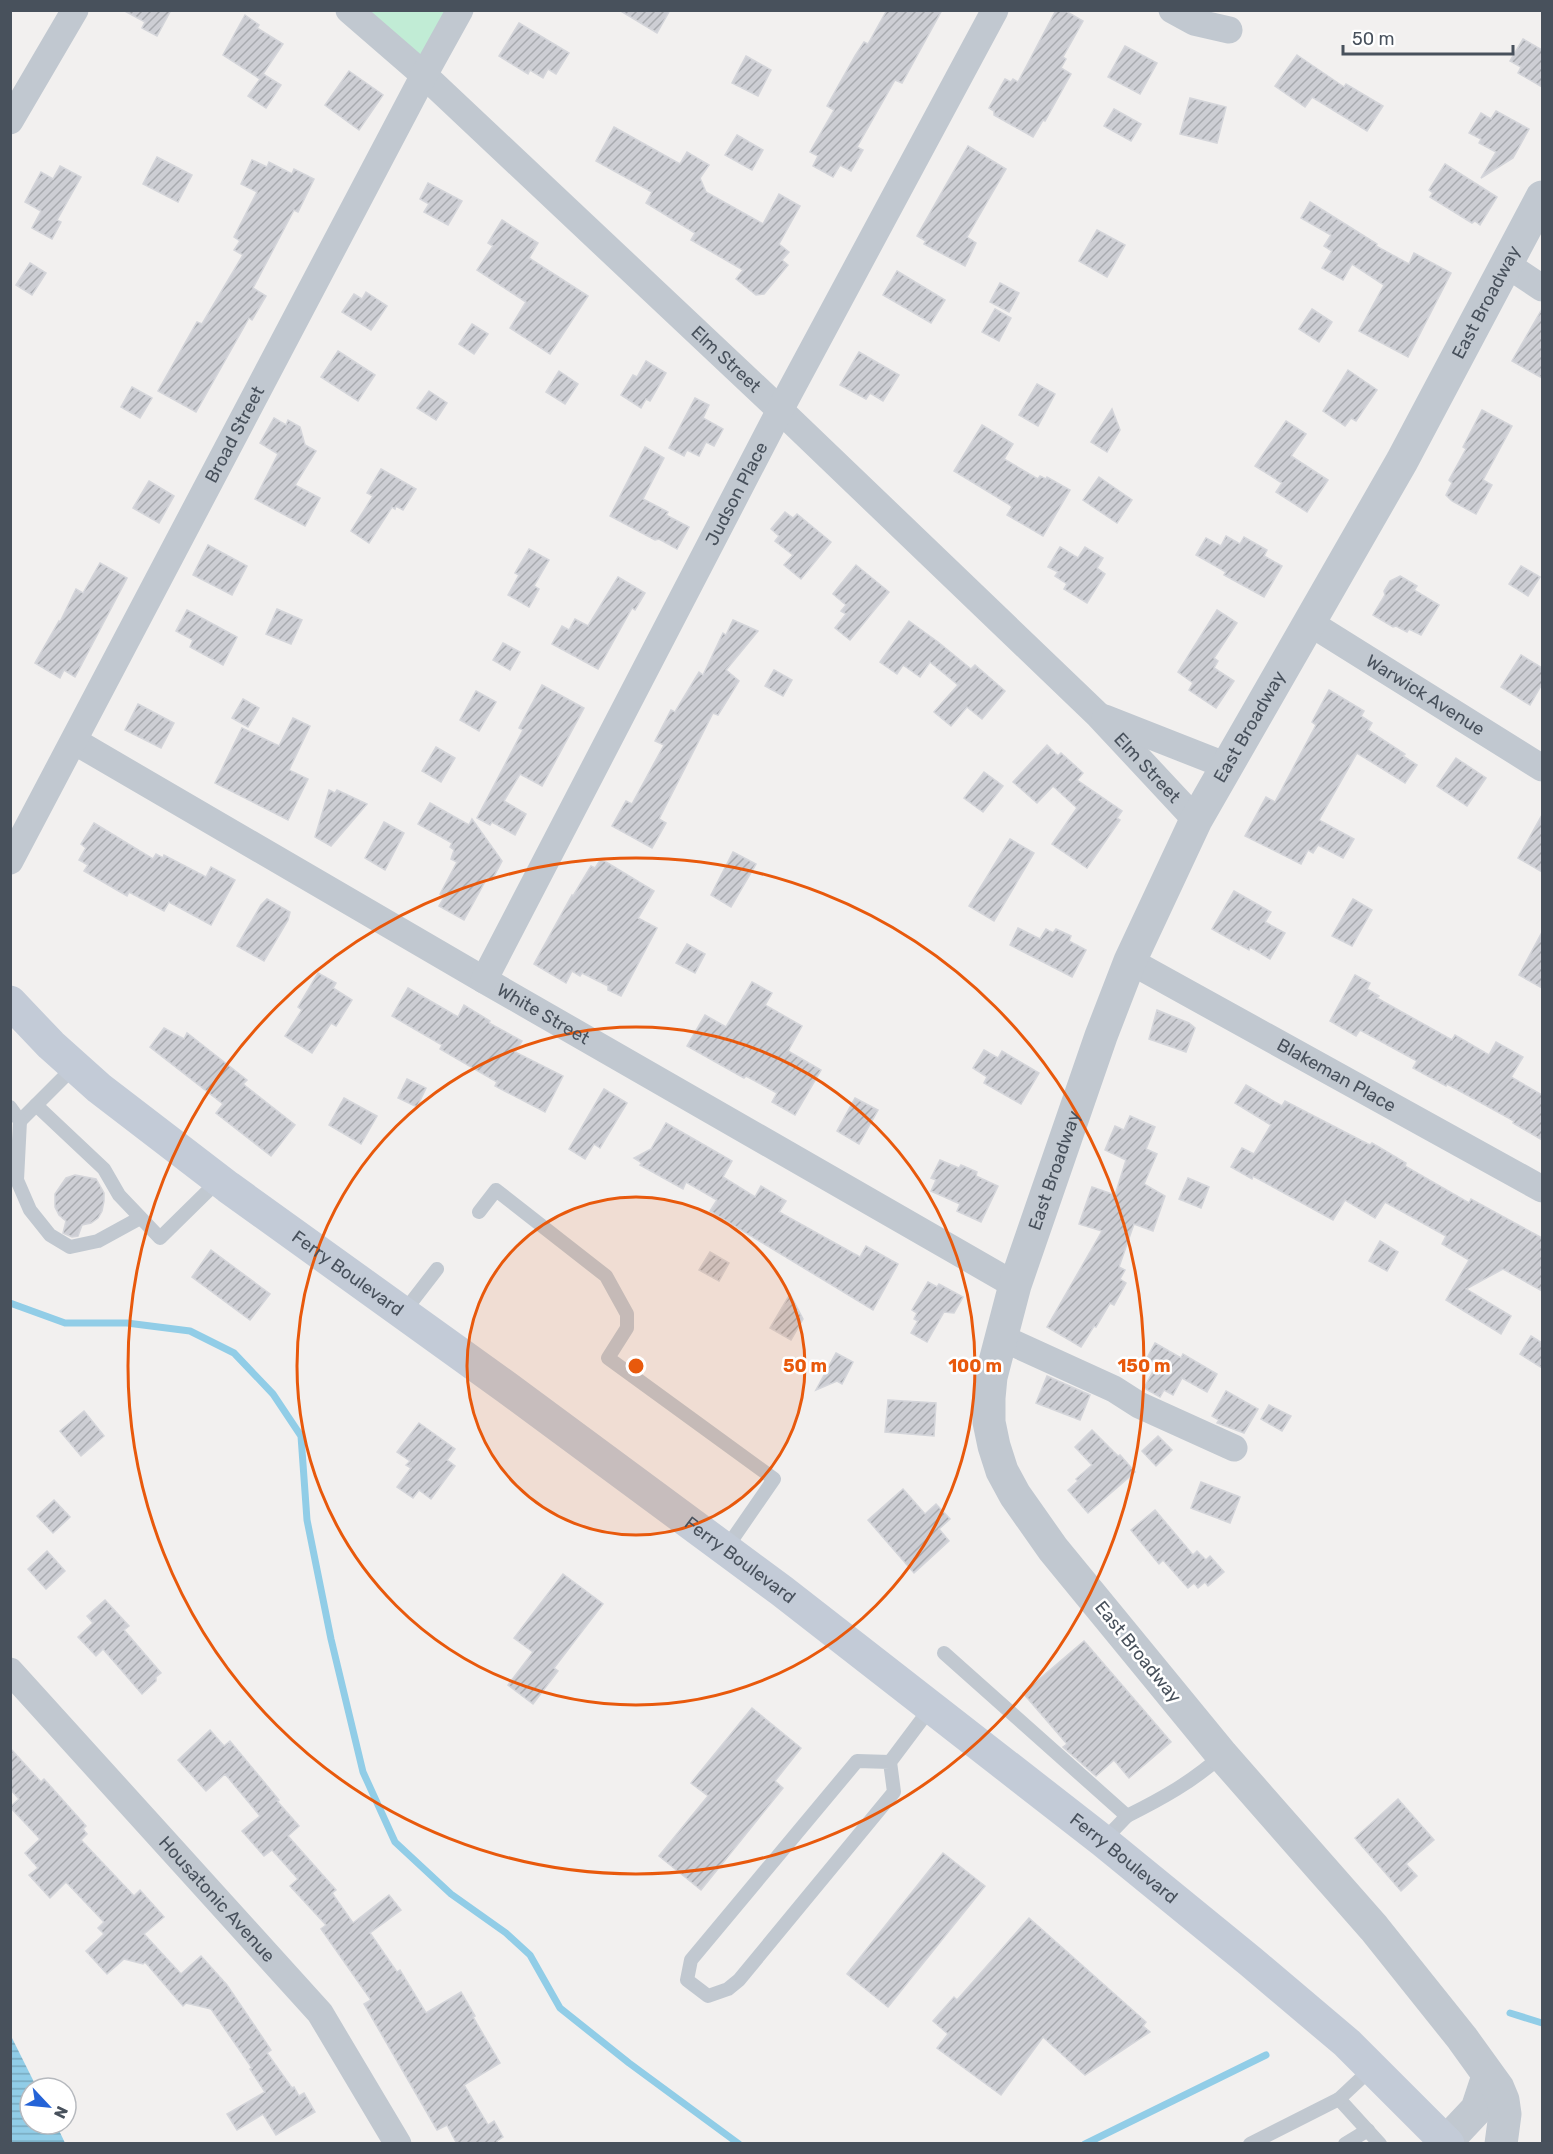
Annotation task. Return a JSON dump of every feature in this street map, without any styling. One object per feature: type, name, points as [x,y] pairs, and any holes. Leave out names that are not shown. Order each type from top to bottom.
[{"type":"main road","name":"Ferry Boulevard","points":[[10,1002],[99,1088],[219,1180],[725,1550],[932,1707],[1103,1841],[1347,2043],[1447,2143]]},
{"type":"street","points":[[10,120],[75,10]]},
{"type":"street","name":"Elm Street","points":[[349,10],[424,75],[780,410],[1098,715],[1196,820]]},
{"type":"street","name":"Broad Street","points":[[14,844],[74,741],[460,10]]},
{"type":"street","name":"Judson Place","points":[[484,980],[780,410],[995,10]]},
{"type":"street","points":[[1172,10],[1194,22],[1229,30]]},
{"type":"street","name":"East Broadway","points":[[1501,2144],[1505,2114],[1503,2100],[1498,2088],[1462,2038],[1374,1928],[1222,1755],[1053,1548],[1015,1495],[1002,1471],[989,1422],[989,1398],[1000,1337],[1015,1285],[1101,1036],[1130,962],[1196,820],[1401,461],[1542,197]]},
{"type":"street","points":[[1506,264],[1542,288]]},
{"type":"street","name":"Warwick Avenue","points":[[1310,623],[1542,768]]},
{"type":"street","name":"Elm Street","points":[[1098,715],[1227,766]]},
{"type":"street","name":"White Street","points":[[74,741],[1015,1285]]},
{"type":"street","name":"Blakeman Place","points":[[1130,962],[1542,1189]]},
{"type":"street","points":[[1000,1337],[1114,1389],[1139,1405],[1234,1448]]},
{"type":"street","name":"Housatonic Avenue","points":[[10,1671],[320,2013],[398,2144]]},
{"type":"street","points":[[1447,2143],[1477,2109],[1488,2076]]},
{"type":"lane","points":[[20,1120],[75,1066]]},
{"type":"lane","points":[[36,1105],[104,1169],[119,1195],[160,1238],[219,1180]]},
{"type":"lane","points":[[10,1107],[20,1120],[17,1180],[30,1210],[50,1235],[70,1247],[98,1241],[140,1218]]},
{"type":"lane","points":[[479,1212],[496,1190],[606,1276],[627,1314],[627,1328],[608,1358],[774,1479],[725,1550]]},
{"type":"lane","points":[[403,1313],[437,1269]]},
{"type":"lane","points":[[944,1653],[1127,1816]]},
{"type":"lane","points":[[890,1762],[857,1761],[691,1960],[687,1980],[708,1996],[728,1989],[739,1980],[894,1792],[890,1762],[932,1707]]},
{"type":"lane","points":[[1103,1841],[1127,1816],[1166,1796],[1208,1768],[1222,1755]]},
{"type":"lane","points":[[1250,2144],[1339,2099],[1372,2068]]},
{"type":"lane","points":[[1339,2099],[1380,2144]]},
{"type":"lane","points":[[1345,2144],[1368,2130]]},
{"type":"green space","points":[[349,11],[460,11],[424,75]]},
{"type":"water","points":[[11,2036],[31,2076],[18,2076],[18,2136],[62,2136],[65,2143],[11,2143]]},
{"type":"building","points":[[123,10],[171,10],[157,36],[142,28],[145,22]]},
{"type":"building","points":[[619,10],[670,10],[657,33]]},
{"type":"building","points":[[887,10],[942,10],[902,83],[895,80],[857,147],[863,150],[851,171],[840,165],[833,177],[813,166],[818,156],[810,152],[834,110],[827,106],[855,56],[864,42],[868,44]]},
{"type":"building","points":[[1056,10],[1064,10],[1083,21],[1063,57],[1066,59],[1061,68],[1071,74],[1045,121],[1043,120],[1033,137],[994,115],[994,111],[989,108],[1005,79],[1018,82]]},
{"type":"building","points":[[245,15],[259,25],[257,28],[283,44],[263,74],[281,85],[266,108],[248,96],[260,79],[223,55]]},
{"type":"building","points":[[519,23],[569,53],[556,74],[548,69],[543,78],[530,70],[528,74],[499,56]]},
{"type":"building","points":[[1523,39],[1542,50],[1542,87],[1518,73],[1521,67],[1510,61]]},
{"type":"building","points":[[1125,46],[1157,63],[1140,94],[1108,77]]},
{"type":"building","points":[[1297,55],[1344,87],[1346,84],[1383,106],[1367,131],[1312,97],[1305,107],[1275,86]]},
{"type":"building","points":[[746,56],[771,70],[758,96],[732,83]]},
{"type":"building","points":[[349,71],[383,95],[359,130],[325,105]]},
{"type":"building","points":[[1190,98],[1226,107],[1217,143],[1180,134]]},
{"type":"building","points":[[1114,109],[1141,124],[1131,141],[1104,126]]},
{"type":"building","points":[[1496,111],[1529,129],[1513,158],[1481,178],[1496,152],[1479,143],[1481,139],[1469,133],[1481,113],[1491,119]]},
{"type":"building","points":[[614,127],[680,164],[687,152],[709,165],[700,178],[706,192],[763,224],[779,194],[800,206],[779,244],[789,252],[782,260],[788,265],[764,294],[756,295],[736,279],[743,270],[691,240],[695,233],[646,203],[652,192],[596,161]]},
{"type":"building","points":[[737,135],[763,150],[752,170],[725,155]]},
{"type":"building","points":[[968,146],[1006,169],[967,237],[976,243],[965,266],[924,244],[926,241],[917,236]]},
{"type":"building","points":[[157,157],[192,175],[178,202],[143,184]]},
{"type":"building","points":[[252,160],[267,167],[269,162],[292,174],[294,169],[314,179],[298,212],[294,210],[253,288],[266,296],[252,320],[249,318],[196,412],[158,391],[197,322],[202,324],[243,255],[234,250],[240,241],[234,237],[257,192],[241,184]]},
{"type":"building","points":[[1445,164],[1497,197],[1480,225],[1475,221],[1472,223],[1430,197],[1433,193],[1429,190]]},
{"type":"building","points":[[60,166],[81,177],[57,220],[61,222],[52,239],[32,228],[41,211],[25,202],[41,172],[53,179]]},
{"type":"building","points":[[428,183],[462,201],[448,225],[424,212],[429,204],[420,199]]},
{"type":"building","points":[[1310,202],[1377,244],[1376,246],[1409,264],[1414,253],[1451,273],[1408,357],[1359,331],[1384,285],[1352,264],[1343,280],[1322,268],[1332,251],[1324,246],[1331,235],[1301,218]]},
{"type":"building","points":[[502,220],[538,243],[529,258],[588,296],[550,354],[510,328],[526,302],[477,270],[493,246],[488,243]]},
{"type":"building","points":[[1097,230],[1125,245],[1107,277],[1079,261]]},
{"type":"building","points":[[30,263],[46,273],[32,295],[16,285]]},
{"type":"building","points":[[897,271],[945,300],[931,323],[883,295]]},
{"type":"building","points":[[1000,283],[1019,293],[1009,312],[990,302]]},
{"type":"building","points":[[366,292],[387,306],[371,330],[342,312],[354,294],[362,299]]},
{"type":"building","points":[[995,309],[1011,318],[999,341],[982,332]]},
{"type":"building","points":[[1312,309],[1332,322],[1319,342],[1299,329]]},
{"type":"building","points":[[1542,309],[1542,378],[1512,361]]},
{"type":"building","points":[[472,324],[488,334],[474,354],[459,344]]},
{"type":"building","points":[[338,351],[375,375],[358,401],[321,377]]},
{"type":"building","points":[[859,352],[899,375],[883,401],[870,393],[866,399],[840,385]]},
{"type":"building","points":[[646,361],[666,373],[650,401],[646,399],[641,408],[621,395],[633,375],[637,377]]},
{"type":"building","points":[[1348,370],[1377,390],[1356,421],[1351,418],[1345,426],[1323,411]]},
{"type":"building","points":[[559,371],[578,384],[565,404],[546,392]]},
{"type":"building","points":[[1037,384],[1055,394],[1038,426],[1019,415]]},
{"type":"building","points":[[132,387],[152,398],[140,418],[121,407]]},
{"type":"building","points":[[429,391],[447,403],[436,420],[417,408]]},
{"type":"building","points":[[695,398],[709,405],[703,418],[723,429],[714,446],[706,442],[699,456],[687,450],[684,456],[669,448]]},
{"type":"building","points":[[1112,409],[1120,430],[1107,452],[1091,442]]},
{"type":"building","points":[[1482,410],[1512,426],[1483,480],[1492,485],[1476,514],[1452,501],[1446,495],[1452,483],[1449,480],[1466,449],[1463,447]]},
{"type":"building","points":[[274,418],[286,425],[288,420],[300,427],[305,445],[316,451],[295,485],[320,498],[305,526],[255,499],[278,454],[260,443]]},
{"type":"building","points":[[1286,421],[1306,434],[1291,456],[1328,480],[1307,512],[1276,492],[1282,483],[1255,466]]},
{"type":"building","points":[[982,425],[1013,444],[1004,459],[1038,479],[1040,476],[1046,479],[1047,477],[1070,490],[1043,536],[1007,515],[1012,507],[1010,505],[954,471]]},
{"type":"building","points":[[645,447],[664,458],[643,499],[668,512],[666,515],[689,527],[677,549],[610,516]]},
{"type":"building","points":[[381,469],[416,489],[403,510],[396,506],[395,509],[392,507],[369,543],[351,531],[373,496],[367,493]]},
{"type":"building","points":[[1099,477],[1132,500],[1117,523],[1083,500]]},
{"type":"building","points":[[149,481],[174,496],[159,523],[133,508]]},
{"type":"building","points":[[785,512],[793,518],[797,514],[831,542],[801,579],[784,565],[793,555],[775,541],[779,536],[771,529]]},
{"type":"building","points":[[1226,536],[1240,544],[1244,537],[1267,550],[1264,556],[1282,566],[1264,597],[1224,575],[1226,572],[1196,555],[1206,538],[1221,546]]},
{"type":"building","points":[[208,545],[247,566],[232,595],[193,575]]},
{"type":"building","points":[[1060,547],[1078,558],[1085,547],[1103,558],[1097,568],[1105,574],[1087,603],[1064,589],[1067,584],[1055,576],[1058,572],[1048,567]]},
{"type":"building","points":[[529,549],[549,560],[534,586],[539,589],[529,607],[508,595],[519,575],[515,573]]},
{"type":"building","points":[[100,563],[127,578],[75,677],[64,670],[60,678],[35,663],[60,622],[76,589],[83,593]]},
{"type":"building","points":[[856,565],[889,592],[850,640],[835,628],[846,614],[841,611],[846,605],[833,594]]},
{"type":"building","points":[[1521,566],[1540,577],[1528,596],[1509,584]]},
{"type":"building","points":[[1400,576],[1417,586],[1414,590],[1439,605],[1421,635],[1409,629],[1407,632],[1396,626],[1393,627],[1373,615],[1390,581]]},
{"type":"building","points":[[618,577],[645,593],[635,610],[632,608],[598,669],[552,644],[562,626],[569,630],[575,619],[588,626]]},
{"type":"building","points":[[277,609],[302,620],[291,644],[266,634]]},
{"type":"building","points":[[187,610],[237,637],[223,665],[190,647],[193,640],[176,631]]},
{"type":"building","points":[[1217,610],[1237,623],[1214,658],[1218,661],[1214,668],[1234,681],[1216,708],[1189,690],[1193,683],[1178,672]]},
{"type":"building","points":[[733,620],[758,631],[726,670],[739,681],[718,715],[713,713],[659,819],[666,823],[652,848],[612,826],[626,801],[632,804],[664,745],[655,741],[671,710],[675,712],[699,672],[703,675],[723,633],[726,635]]},
{"type":"building","points":[[909,621],[971,669],[975,665],[1005,691],[982,719],[967,707],[951,726],[934,712],[958,685],[930,662],[920,677],[903,665],[897,674],[880,662]]},
{"type":"building","points":[[503,643],[520,652],[510,670],[493,660]]},
{"type":"building","points":[[1521,655],[1542,668],[1542,684],[1530,705],[1501,687]]},
{"type":"building","points":[[774,670],[792,680],[783,696],[765,686]]},
{"type":"building","points":[[542,685],[584,708],[542,786],[520,774],[504,801],[526,814],[515,835],[492,822],[490,825],[477,818],[523,730],[519,728]]},
{"type":"building","points":[[1329,690],[1364,711],[1361,716],[1372,723],[1368,730],[1405,754],[1403,756],[1417,765],[1405,783],[1357,753],[1319,820],[1354,839],[1343,858],[1318,845],[1313,853],[1308,850],[1301,864],[1245,836],[1266,797],[1275,802],[1316,725],[1312,722]]},
{"type":"building","points":[[476,691],[496,702],[479,731],[460,720]]},
{"type":"building","points":[[243,699],[259,708],[248,727],[232,718]]},
{"type":"building","points":[[138,704],[174,723],[161,748],[125,730]]},
{"type":"building","points":[[293,718],[310,726],[289,770],[308,779],[288,820],[215,783],[242,728],[279,746]]},
{"type":"building","points":[[1047,745],[1058,756],[1061,753],[1083,773],[1077,780],[1122,811],[1117,818],[1120,820],[1087,868],[1052,844],[1077,808],[1053,786],[1037,803],[1013,782]]},
{"type":"building","points":[[436,747],[455,758],[441,782],[422,771]]},
{"type":"building","points":[[1456,758],[1486,778],[1467,806],[1437,786]]},
{"type":"building","points":[[984,772],[1003,786],[983,812],[964,798]]},
{"type":"building","points":[[329,790],[335,793],[337,790],[367,804],[331,846],[315,837]]},
{"type":"building","points":[[430,803],[469,825],[472,819],[502,861],[492,880],[487,878],[464,920],[439,906],[445,896],[440,894],[457,862],[451,859],[454,850],[450,847],[452,843],[418,824]]},
{"type":"building","points":[[1542,815],[1542,872],[1518,858]]},
{"type":"building","points":[[384,822],[404,833],[385,870],[365,858]]},
{"type":"building","points":[[94,823],[153,859],[156,854],[163,858],[164,855],[206,877],[211,867],[235,880],[211,925],[169,902],[164,911],[129,892],[127,896],[84,871],[88,865],[79,860],[86,848],[81,844]]},
{"type":"building","points":[[1010,839],[1034,853],[994,921],[969,906]]},
{"type":"building","points":[[733,852],[756,864],[731,907],[711,895]]},
{"type":"building","points":[[601,859],[654,891],[638,918],[657,928],[621,996],[608,990],[608,986],[582,973],[580,976],[572,971],[566,983],[534,964],[572,895],[591,866],[595,868]]},
{"type":"building","points":[[1234,891],[1271,912],[1265,922],[1285,933],[1270,959],[1212,929]]},
{"type":"building","points":[[267,899],[290,912],[288,920],[264,961],[237,946],[261,905]]},
{"type":"building","points":[[1353,899],[1372,910],[1352,946],[1332,936]]},
{"type":"building","points":[[1018,928],[1040,939],[1046,929],[1053,933],[1056,929],[1071,936],[1069,941],[1086,950],[1072,977],[1010,945]]},
{"type":"building","points":[[1542,932],[1542,988],[1519,975]]},
{"type":"building","points":[[687,944],[705,954],[695,973],[676,963]]},
{"type":"building","points":[[318,973],[336,983],[333,988],[352,1000],[336,1026],[331,1023],[312,1053],[285,1036],[302,1010],[298,1007]]},
{"type":"building","points":[[1355,975],[1370,983],[1367,989],[1379,996],[1377,998],[1452,1040],[1455,1035],[1489,1055],[1496,1042],[1523,1057],[1511,1077],[1542,1095],[1542,1140],[1513,1123],[1514,1121],[1413,1068],[1417,1061],[1360,1030],[1356,1036],[1330,1021]]},
{"type":"building","points":[[752,982],[772,993],[765,1005],[802,1026],[788,1051],[821,1070],[795,1115],[772,1102],[777,1093],[746,1076],[744,1078],[687,1046],[705,1015],[726,1027]]},
{"type":"building","points":[[408,988],[458,1017],[464,1005],[490,1021],[489,1023],[522,1041],[515,1052],[563,1076],[545,1112],[495,1086],[497,1082],[440,1049],[442,1045],[392,1016]]},
{"type":"building","points":[[1157,1010],[1189,1023],[1195,1028],[1186,1052],[1149,1039]]},
{"type":"building","points":[[164,1028],[184,1039],[187,1033],[247,1080],[243,1084],[295,1125],[271,1156],[216,1113],[223,1104],[150,1047]]},
{"type":"building","points":[[984,1050],[998,1058],[1002,1051],[1039,1073],[1021,1104],[984,1083],[987,1077],[973,1068]]},
{"type":"building","points":[[407,1079],[426,1088],[417,1107],[398,1098]]},
{"type":"building","points":[[1246,1085],[1282,1106],[1285,1101],[1370,1145],[1372,1143],[1406,1163],[1405,1166],[1469,1203],[1471,1199],[1542,1238],[1542,1291],[1503,1269],[1466,1289],[1511,1316],[1501,1334],[1446,1300],[1469,1260],[1442,1244],[1446,1236],[1385,1202],[1375,1218],[1345,1200],[1333,1220],[1253,1176],[1252,1179],[1231,1167],[1242,1148],[1254,1154],[1271,1125],[1235,1103]]},
{"type":"building","points":[[604,1089],[627,1103],[600,1148],[594,1144],[585,1159],[569,1149]]},
{"type":"building","points":[[344,1098],[377,1116],[361,1144],[329,1125]]},
{"type":"building","points":[[855,1098],[878,1110],[859,1144],[837,1131]]},
{"type":"building","points":[[1130,1116],[1155,1127],[1146,1149],[1157,1154],[1144,1184],[1165,1196],[1153,1231],[1134,1224],[1119,1267],[1125,1270],[1120,1279],[1126,1283],[1114,1305],[1110,1303],[1081,1347],[1047,1327],[1102,1231],[1079,1224],[1092,1187],[1115,1195],[1126,1160],[1105,1150],[1115,1126],[1124,1130]]},
{"type":"building","points":[[666,1123],[732,1161],[723,1177],[755,1197],[761,1186],[786,1201],[779,1212],[860,1257],[866,1246],[898,1264],[873,1310],[710,1211],[717,1200],[686,1182],[683,1189],[640,1165],[642,1163],[634,1158],[651,1149]]},
{"type":"building","points":[[940,1160],[977,1172],[976,1176],[998,1186],[981,1222],[957,1211],[960,1204],[931,1191],[936,1180],[931,1178]]},
{"type":"building","points":[[75,1175],[96,1179],[104,1193],[104,1201],[98,1218],[82,1225],[78,1236],[72,1237],[63,1233],[66,1221],[55,1207],[55,1194],[66,1178]]},
{"type":"building","points":[[1188,1178],[1209,1187],[1201,1208],[1179,1199]]},
{"type":"building","points":[[1380,1241],[1398,1252],[1387,1271],[1369,1261]]},
{"type":"building","points":[[211,1250],[270,1294],[250,1320],[192,1277]]},
{"type":"building","points":[[710,1252],[729,1263],[719,1281],[699,1270]]},
{"type":"building","points":[[928,1282],[937,1287],[939,1284],[963,1297],[954,1313],[944,1312],[927,1342],[911,1333],[918,1321],[914,1319],[917,1313],[912,1310]]},
{"type":"building","points":[[790,1294],[803,1319],[791,1340],[770,1328]]},
{"type":"building","points":[[1531,1336],[1542,1343],[1542,1368],[1520,1354]]},
{"type":"building","points":[[1155,1343],[1181,1358],[1183,1354],[1217,1374],[1207,1392],[1182,1378],[1173,1395],[1164,1390],[1160,1397],[1144,1388],[1157,1364],[1147,1358]]},
{"type":"building","points":[[836,1353],[853,1362],[842,1384],[837,1381],[816,1390]]},
{"type":"building","points":[[1047,1376],[1090,1395],[1080,1420],[1036,1403]]},
{"type":"building","points":[[1226,1391],[1258,1409],[1244,1433],[1217,1423],[1219,1420],[1212,1416]]},
{"type":"building","points":[[888,1400],[936,1403],[934,1436],[885,1432]]},
{"type":"building","points":[[1269,1405],[1291,1416],[1282,1431],[1261,1419]]},
{"type":"building","points":[[84,1411],[104,1436],[81,1456],[60,1431]]},
{"type":"building","points":[[419,1423],[455,1449],[447,1460],[455,1466],[431,1499],[419,1490],[413,1498],[397,1487],[411,1468],[406,1465],[410,1461],[397,1452]]},
{"type":"building","points":[[1092,1430],[1135,1472],[1088,1513],[1068,1490],[1078,1481],[1076,1479],[1092,1465],[1075,1447]]},
{"type":"building","points":[[1158,1436],[1172,1450],[1156,1466],[1142,1451]]},
{"type":"building","points":[[1201,1482],[1240,1497],[1230,1523],[1191,1508]]},
{"type":"building","points":[[903,1489],[925,1514],[936,1504],[950,1519],[939,1529],[949,1541],[914,1573],[868,1520]]},
{"type":"building","points":[[54,1500],[70,1517],[53,1533],[37,1516]]},
{"type":"building","points":[[1155,1510],[1193,1555],[1197,1551],[1206,1560],[1210,1556],[1224,1572],[1208,1586],[1205,1582],[1198,1588],[1194,1583],[1188,1588],[1163,1560],[1159,1564],[1131,1530]]},
{"type":"building","points":[[47,1551],[65,1571],[46,1589],[28,1569]]},
{"type":"building","points":[[563,1574],[603,1604],[554,1668],[558,1671],[533,1704],[508,1685],[533,1652],[514,1638]]},
{"type":"building","points":[[105,1600],[129,1626],[124,1630],[161,1673],[142,1694],[103,1649],[96,1656],[78,1637],[93,1623],[87,1616]]},
{"type":"building","points":[[1084,1641],[1171,1742],[1129,1778],[1114,1760],[1096,1776],[1063,1747],[1067,1744],[1023,1693]]},
{"type":"building","points":[[752,1708],[801,1748],[775,1781],[783,1788],[701,1890],[659,1856],[708,1796],[691,1783]]},
{"type":"building","points":[[210,1730],[224,1746],[230,1741],[299,1826],[288,1836],[336,1890],[332,1893],[353,1923],[389,1895],[401,1910],[370,1933],[397,1972],[400,1970],[426,2013],[461,1992],[500,2063],[464,2085],[488,2125],[494,2121],[503,2137],[497,2141],[498,2144],[457,2144],[447,2125],[437,2130],[364,2004],[371,2000],[321,1929],[326,1925],[290,1886],[298,1879],[272,1850],[264,1856],[242,1831],[260,1816],[225,1774],[206,1791],[178,1760]]},
{"type":"building","points":[[10,1748],[41,1782],[44,1779],[86,1826],[83,1829],[87,1834],[81,1840],[134,1896],[140,1890],[164,1917],[144,1934],[181,1974],[201,1956],[227,1985],[271,2050],[267,2053],[292,2088],[294,2087],[299,2096],[304,2093],[315,2112],[276,2135],[263,2114],[237,2130],[227,2114],[265,2092],[250,2069],[252,2068],[211,2009],[186,2003],[183,2006],[145,1962],[143,1964],[124,1959],[107,1974],[86,1951],[104,1934],[98,1928],[104,1922],[66,1882],[50,1898],[29,1875],[38,1868],[25,1853],[40,1839],[10,1807],[19,1799],[10,1789]]},
{"type":"building","points":[[1398,1799],[1434,1840],[1406,1864],[1417,1876],[1401,1891],[1355,1838]]},
{"type":"building","points":[[943,1853],[985,1886],[888,2007],[847,1974]]},
{"type":"building","points":[[1029,1918],[1146,2022],[1143,2026],[1150,2032],[1085,2075],[1043,2037],[1001,2095],[937,2048],[948,2034],[933,2021],[954,1997],[957,2000]]},
{"type":"waterway","points":[[10,1303],[65,1323],[127,1323],[190,1331],[234,1353],[273,1394],[301,1436],[307,1520],[331,1639],[363,1772],[395,1842],[451,1894],[506,1933],[530,1955],[560,2008],[629,2063],[739,2144]]},
{"type":"waterway","points":[[1510,2013],[1542,2023]]},
{"type":"waterway","points":[[1085,2144],[1266,2055]]}]
